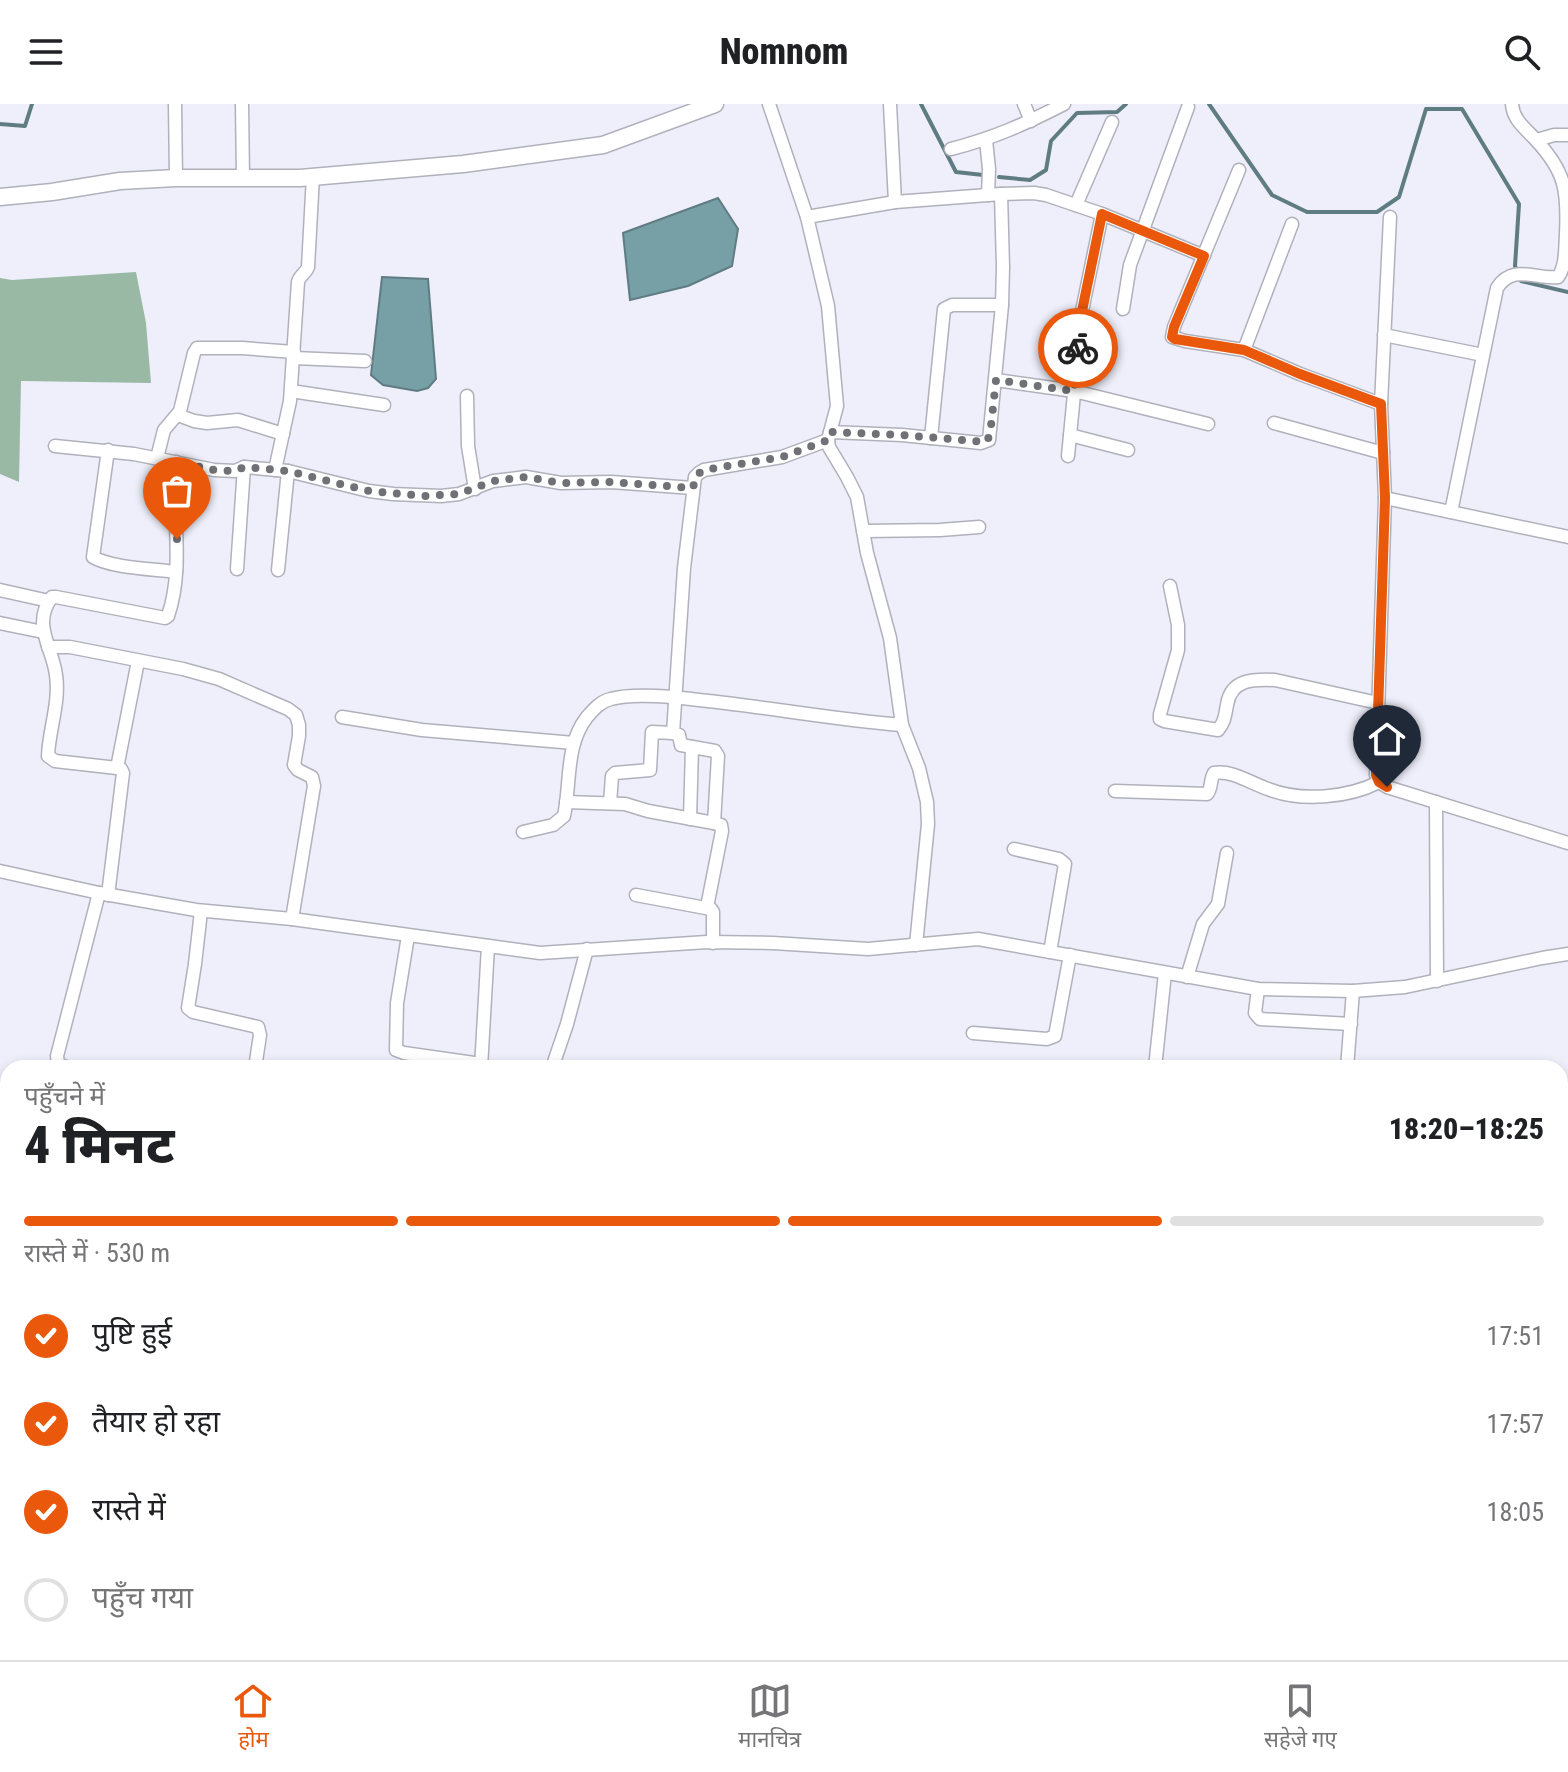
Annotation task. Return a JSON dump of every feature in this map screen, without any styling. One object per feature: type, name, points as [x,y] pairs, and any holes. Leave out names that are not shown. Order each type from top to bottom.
[{"type":"street","points":[[175,104],[176,178]]},
{"type":"street","points":[[242,104],[243,178]]},
{"type":"street","points":[[0,197],[120,181],[313,176],[463,164],[603,145],[715,104]]},
{"type":"street","points":[[769,104],[807,217],[828,306],[837,406],[829,447],[857,497],[890,638],[902,725],[919,768],[927,802],[928,824],[916,945]]},
{"type":"street","points":[[890,104],[895,202]]},
{"type":"street","points":[[1024,104],[1031,121]]},
{"type":"street","points":[[951,149],[986,140],[1064,104]]},
{"type":"street","points":[[1451,512],[1497,288],[1505,279],[1518,275],[1558,277],[1563,266],[1568,201],[1566,186],[1561,173],[1537,140],[1519,123],[1512,104]]},
{"type":"street","points":[[1123,309],[1130,265],[1188,107]]},
{"type":"street","points":[[1076,205],[1112,122]]},
{"type":"street","points":[[1537,140],[1568,135]]},
{"type":"street","points":[[986,140],[988,195]]},
{"type":"street","points":[[1239,170],[1172,337],[1244,350],[1311,379],[1381,404]]},
{"type":"street","points":[[278,570],[283,434],[291,391],[298,282],[308,267],[313,176]]},
{"type":"street","points":[[807,217],[895,202],[1034,193],[1102,214],[1204,256]]},
{"type":"street","points":[[673,733],[684,568],[693,488],[699,473],[782,457],[829,436],[902,435],[981,443],[989,440],[1002,305],[1001,194]]},
{"type":"street","points":[[1068,456],[1082,311],[1102,214]]},
{"type":"street","points":[[1390,217],[1381,404],[1385,498],[1376,775],[1379,782],[1387,787],[1568,843]]},
{"type":"street","points":[[1244,350],[1292,224]]},
{"type":"street","points":[[931,438],[944,309],[952,305],[1002,305]]},
{"type":"street","points":[[1384,335],[1483,355]]},
{"type":"street","points":[[157,458],[164,430],[178,415],[197,348],[242,348],[365,361]]},
{"type":"street","points":[[996,380],[1074,391],[1208,424]]},
{"type":"street","points":[[291,391],[384,405]]},
{"type":"street","points":[[467,396],[468,446],[475,489]]},
{"type":"street","points":[[178,415],[207,423],[238,420],[283,434]]},
{"type":"street","points":[[1274,423],[1383,453]]},
{"type":"street","points":[[1070,435],[1128,450]]},
{"type":"street","points":[[55,446],[108,450],[214,470],[235,471],[244,467],[281,470],[393,494],[459,494],[493,481],[526,477],[561,483],[611,482],[693,488]]},
{"type":"street","points":[[108,450],[93,557],[176,572]]},
{"type":"street","points":[[58,1060],[104,894],[124,779],[121,769],[55,761],[48,756],[57,692],[56,675],[43,632],[45,608],[52,597],[56,597],[165,618],[168,616],[177,556],[176,462]]},
{"type":"street","points":[[237,569],[244,467]]},
{"type":"street","points":[[1385,498],[1568,537]]},
{"type":"street","points":[[863,531],[979,527]]},
{"type":"street","points":[[1170,586],[1178,625],[1178,650],[1160,719],[1218,730],[1224,724],[1232,690],[1239,683],[1258,679],[1378,703]]},
{"type":"street","points":[[0,590],[49,601]]},
{"type":"street","points":[[0,623],[43,632]]},
{"type":"street","points":[[48,647],[70,647],[183,669],[219,679],[296,715],[299,736],[294,765],[312,777],[314,786],[292,919]]},
{"type":"street","points":[[117,768],[138,661]]},
{"type":"street","points":[[523,832],[553,825],[564,816],[574,743],[579,728],[599,704],[608,700],[620,697],[676,697],[902,725]]},
{"type":"street","points":[[342,717],[422,730],[574,743]]},
{"type":"street","points":[[610,803],[612,776],[615,773],[650,770],[652,732],[673,733],[679,735],[681,745],[715,751],[718,756],[714,823]]},
{"type":"street","points":[[690,819],[692,747]]},
{"type":"street","points":[[1115,791],[1207,794],[1212,776],[1218,772],[1229,773],[1271,791],[1296,795],[1346,793],[1379,782]]},
{"type":"street","points":[[566,802],[625,804],[721,825],[707,907]]},
{"type":"street","points":[[1436,802],[1437,981]]},
{"type":"street","points":[[1014,849],[1059,859],[1065,864],[1050,952]]},
{"type":"street","points":[[1187,977],[1203,924],[1218,904],[1227,853]]},
{"type":"street","points":[[0,871],[201,911],[292,919],[540,953],[713,943],[868,949],[978,939],[1258,989],[1353,991],[1405,987],[1568,954]]},
{"type":"street","points":[[636,895],[711,909],[713,943]]},
{"type":"street","points":[[201,911],[188,1008],[193,1012],[258,1027],[260,1035],[256,1060]]},
{"type":"street","points":[[408,936],[397,1003],[396,1050],[445,1060]]},
{"type":"street","points":[[481,1060],[488,946]]},
{"type":"street","points":[[555,1060],[587,949]]},
{"type":"street","points":[[973,1033],[1047,1039],[1055,1036],[1070,955]]},
{"type":"street","points":[[1156,1060],[1165,973]]},
{"type":"street","points":[[1258,989],[1255,1013],[1260,1019],[1351,1024]]},
{"type":"street","points":[[1348,1060],[1353,991]]},
{"type":"green space","points":[[136,272],[146,323],[151,383],[21,381],[19,482],[0,474],[0,278],[12,280]]},
{"type":"water","points":[[718,198],[738,229],[732,266],[688,286],[630,300],[623,233]]},
{"type":"water","points":[[382,277],[428,279],[436,379],[428,388],[417,391],[383,385],[371,375]]},
{"type":"waterway","points":[[0,124],[25,126],[32,104]]},
{"type":"waterway","points":[[921,104],[956,172],[983,175]]},
{"type":"waterway","points":[[999,177],[1030,180],[1046,170],[1051,141],[1077,113],[1117,112],[1126,104]]},
{"type":"waterway","points":[[1209,104],[1272,195],[1307,212],[1377,212],[1399,197],[1426,109],[1462,109],[1519,204],[1515,266],[1521,281],[1568,292]]},
{"type":"way so far","points":[[177,539],[176,462],[214,470],[235,471],[244,467],[288,471],[369,491],[424,496],[459,494],[493,481],[526,477],[561,483],[611,482],[693,488],[695,477],[704,470],[782,457],[828,440],[830,432],[986,442],[990,435],[996,380],[1074,391],[1078,348]]},
{"type":"route","points":[[1078,348],[1082,311],[1102,214],[1204,256],[1172,337],[1258,354],[1300,374],[1381,404],[1385,498],[1376,775],[1379,782],[1387,787]]}]
